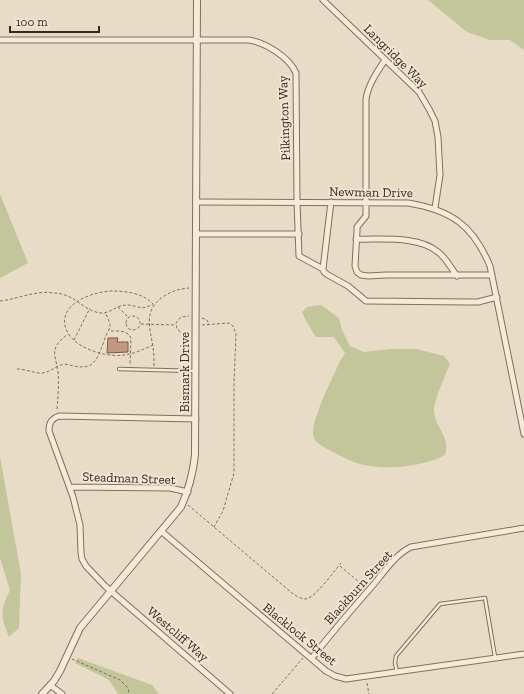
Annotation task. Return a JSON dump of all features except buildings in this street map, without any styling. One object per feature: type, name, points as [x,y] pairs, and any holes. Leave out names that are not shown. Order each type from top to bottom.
[{"type":"street","name":"Bismark Drive","points":[[42,694],[60,671],[80,628],[181,507],[188,492],[194,472],[196,419],[196,0]]},
{"type":"street","name":"Langridge Way","points":[[323,0],[419,92],[430,109],[435,121],[440,157],[440,175],[435,208]]},
{"type":"street","points":[[0,40],[196,40]]},
{"type":"street","name":"Pilkington Way","points":[[196,40],[258,41],[275,50],[294,68],[296,80],[297,202]]},
{"type":"street","points":[[384,60],[373,78],[367,92],[366,99],[366,216],[357,227],[355,266],[357,272],[361,275],[368,276],[492,275]]},
{"type":"street","name":"Newman Drive","points":[[196,202],[408,203],[435,208],[459,222],[478,241],[490,266],[524,434]]},
{"type":"street","points":[[297,202],[299,256],[323,269],[328,275],[348,286],[366,301],[478,302],[497,297]]},
{"type":"street","points":[[323,269],[331,202]]},
{"type":"street","points":[[196,234],[299,234]]},
{"type":"street","points":[[356,239],[416,241],[428,245],[438,252],[457,276]]},
{"type":"street","name":"Westcliff Way","points":[[196,419],[59,416],[51,421],[49,432],[70,487],[80,526],[82,559],[95,576],[110,591],[230,694]]},
{"type":"street","name":"Steadman Street","points":[[70,487],[170,488],[188,492]]},
{"type":"street","name":"Blackburn Street","points":[[312,658],[334,629],[392,563],[406,550],[411,547],[524,528]]},
{"type":"street","name":"Blacklock Street","points":[[161,531],[326,671],[335,676],[346,679],[524,654]]},
{"type":"street","points":[[50,685],[62,694]]},
{"type":"lane","points":[[119,369],[196,371]]},
{"type":"lane","points":[[397,672],[395,663],[396,656],[440,604],[485,598],[495,657]]},
{"type":"path","points":[[0,301],[14,299],[28,294],[44,292],[63,294],[96,312],[105,312],[128,305],[140,309],[146,308],[154,304],[168,293],[176,290],[196,288]]},
{"type":"path","points":[[153,345],[139,352],[124,356],[106,355],[90,350],[74,340],[68,334],[65,327],[65,316],[77,301],[96,293],[118,291],[139,295],[154,304]]},
{"type":"path","points":[[154,304],[151,310],[149,324],[153,345],[154,370]]},
{"type":"path","points":[[118,307],[129,318]]},
{"type":"path","points":[[74,340],[90,308]]},
{"type":"path","points":[[17,369],[26,369],[41,373],[50,371],[65,364],[78,367],[88,366],[95,361],[100,353],[103,342],[109,331],[110,325],[105,312]]},
{"type":"path","points":[[185,333],[179,331],[176,325],[180,317],[190,316]]},
{"type":"path","points":[[129,318],[135,317],[139,320],[140,324]]},
{"type":"path","points":[[128,328],[127,322],[129,318]]},
{"type":"path","points":[[201,318],[205,318],[210,325]]},
{"type":"path","points":[[196,325],[229,323],[233,326],[236,334],[234,384],[234,474],[223,511],[214,527]]},
{"type":"path","points":[[140,324],[176,325]]},
{"type":"path","points":[[128,328],[134,330],[138,328],[140,324]]},
{"type":"path","points":[[124,332],[128,328]]},
{"type":"path","points":[[109,331],[124,332],[130,335],[130,370]]},
{"type":"path","points":[[57,409],[58,381],[54,355],[55,348],[59,340],[68,334]]},
{"type":"path","points":[[183,501],[299,598],[304,599],[312,596],[341,563]]},
{"type":"path","points":[[339,566],[368,590]]},
{"type":"path","points":[[272,694],[306,654]]},
{"type":"path","points":[[66,657],[120,680],[128,688],[129,694]]},
{"type":"path","points":[[366,676],[369,694]]},
{"type":"green space","points":[[428,0],[524,0],[524,50],[510,40],[490,40],[467,32]]},
{"type":"green space","points":[[0,194],[28,263],[0,278]]},
{"type":"green space","points":[[321,305],[339,318],[342,330],[350,346],[364,352],[390,349],[417,349],[444,356],[450,364],[438,395],[434,411],[437,423],[446,443],[445,455],[416,465],[395,467],[374,466],[348,460],[322,446],[315,440],[313,431],[318,411],[345,353],[334,337],[316,337],[306,321],[302,312],[307,307]]},
{"type":"green space","points":[[0,456],[21,574],[19,628],[9,637],[2,613],[4,603],[10,590],[0,558]]},
{"type":"green space","points":[[78,658],[152,685],[159,694],[118,694],[109,680],[75,663]]}]
